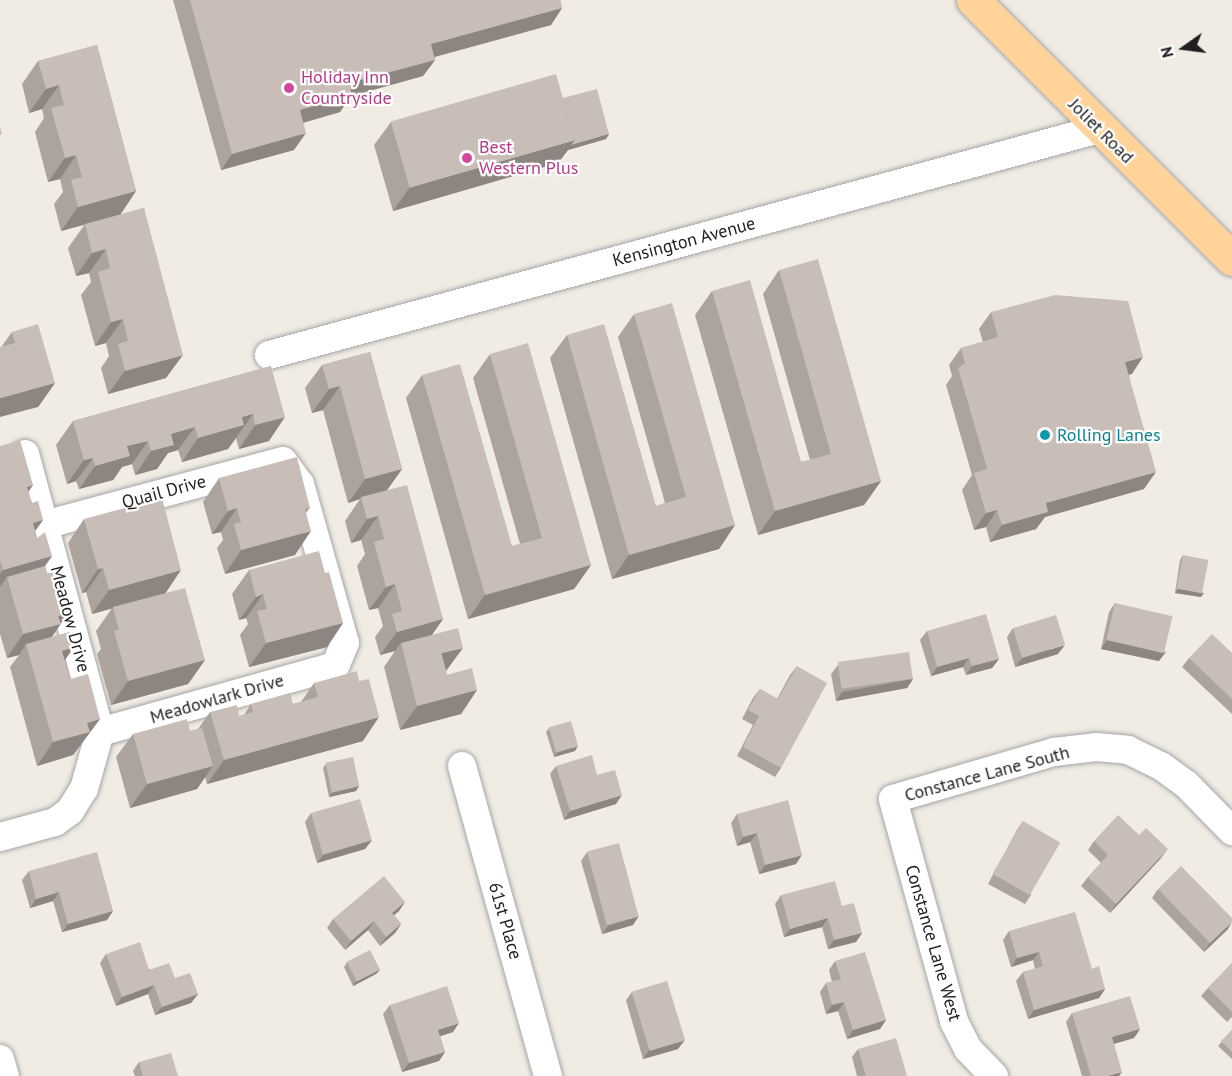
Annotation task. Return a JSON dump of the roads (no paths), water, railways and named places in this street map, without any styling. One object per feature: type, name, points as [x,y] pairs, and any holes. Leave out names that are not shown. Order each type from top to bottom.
[{"type":"main road","name":"Joliet Road","points":[[973,0],[1099,129],[1232,259]]},
{"type":"street","name":"Kensington Avenue","points":[[269,355],[1099,129]]},
{"type":"street","name":"Meadow Drive","points":[[25,454],[100,732]]},
{"type":"street","name":"Quail Drive","points":[[44,525],[283,461],[300,484],[345,643],[334,666]]},
{"type":"street","name":"Meadowlark Drive","points":[[100,732],[334,666]]},
{"type":"street","points":[[0,837],[55,822],[70,811],[84,789],[100,732]]},
{"type":"street","name":"Constance Lane South","points":[[893,799],[1054,752],[1096,747],[1128,750],[1161,766],[1186,784],[1232,831]]},
{"type":"street","name":"61st Place","points":[[462,766],[548,1076]]},
{"type":"street","name":"Constance Lane West","points":[[893,799],[954,1021],[968,1049],[994,1076]]},
{"type":"street","points":[[0,1059],[5,1076]]},
{"type":"place","name":"Holiday Inn Countryside","points":[[289,88]]},
{"type":"place","name":"Best Western Plus","points":[[467,158]]},
{"type":"place","name":"Rolling Lanes","points":[[1045,435]]}]
